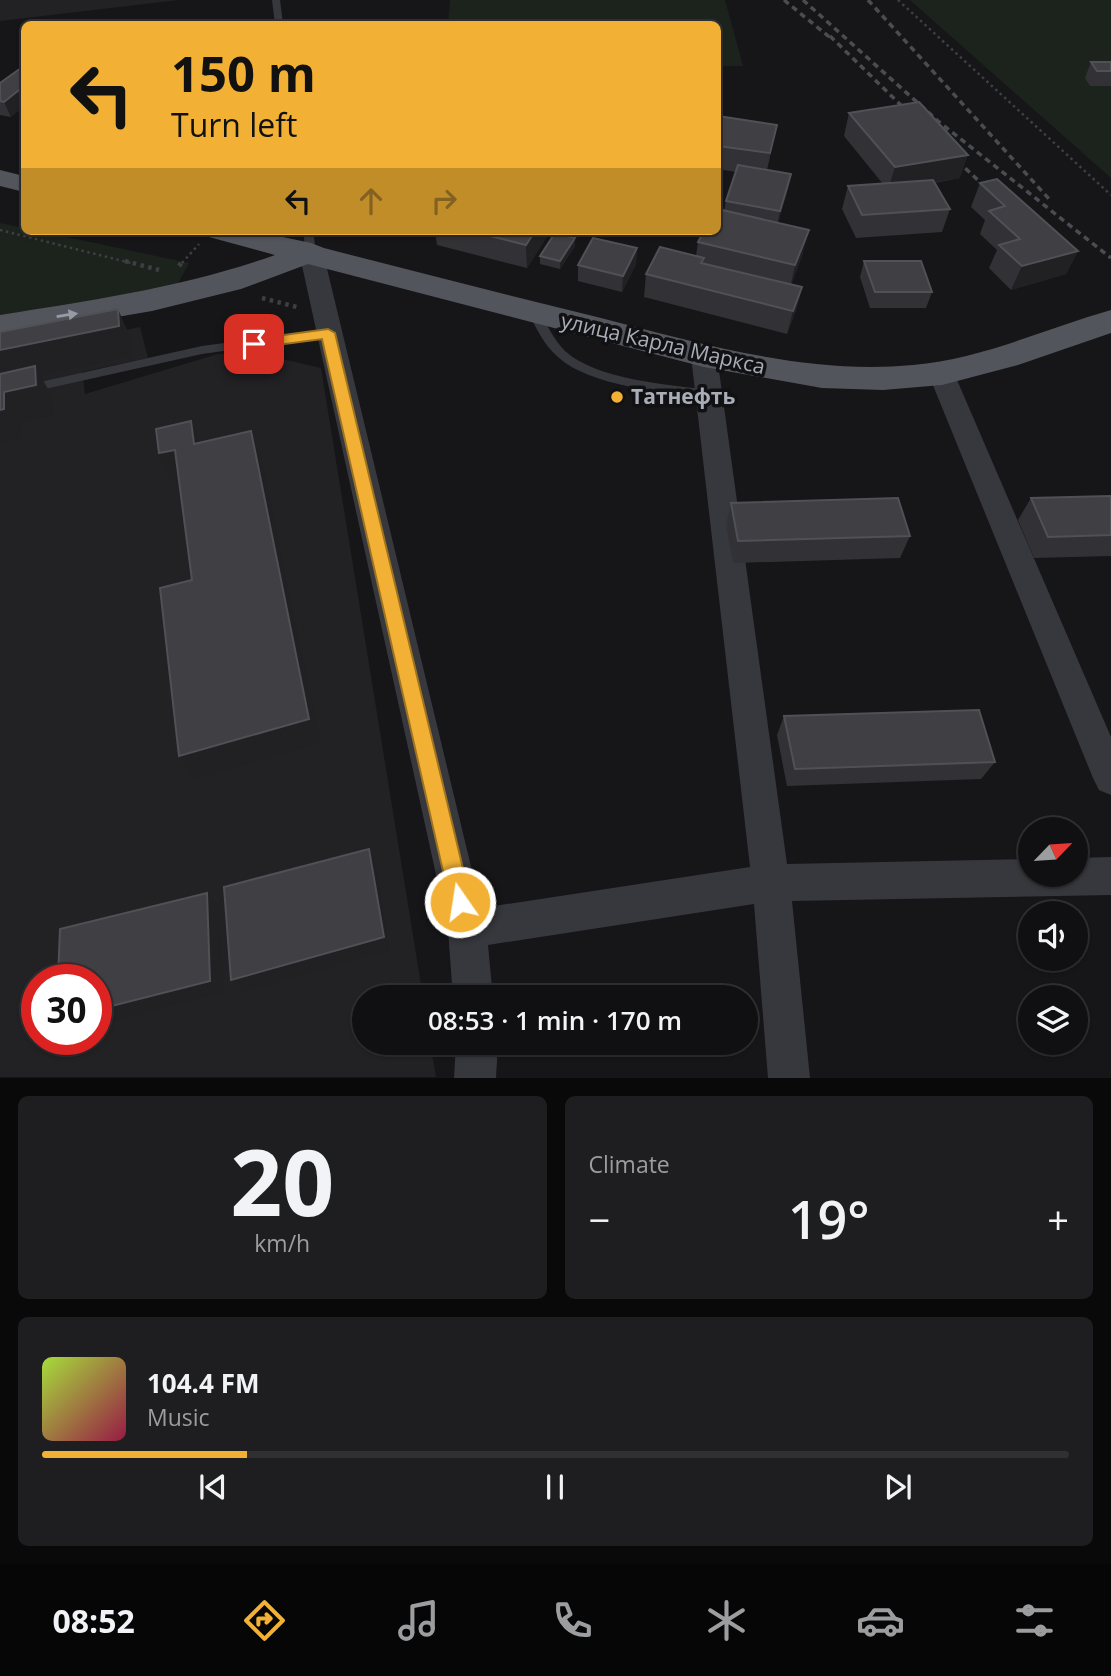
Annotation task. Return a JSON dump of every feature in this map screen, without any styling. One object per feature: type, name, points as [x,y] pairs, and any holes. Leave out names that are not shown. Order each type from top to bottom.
[{"type":"main road","points":[[0,178],[21,183]]},
{"type":"main road","points":[[221,235],[249,251],[246,265],[230,282]]},
{"type":"main road","name":"улица Карла Маркса","points":[[221,235],[309,242],[534,312],[704,356],[772,370],[838,377],[941,373],[1029,349],[1111,321]]},
{"type":"main road","points":[[0,326],[152,301],[230,282],[309,242]]},
{"type":"street","points":[[309,242],[467,929],[472,985]]},
{"type":"street","points":[[704,356],[771,883],[789,1077]]},
{"type":"street","points":[[941,373],[1111,778]]},
{"type":"street","points":[[467,929],[771,883],[1111,876]]},
{"type":"street","points":[[475,1077],[476,1055]]},
{"type":"lane","points":[[276,0],[279,21]]},
{"type":"lane","points":[[534,312],[550,343],[567,359],[593,370],[660,388],[708,394]]},
{"type":"lane","points":[[0,396],[202,350],[328,333]]},
{"type":"path","points":[[898,0],[933,36],[1111,195]]},
{"type":"path","points":[[172,274],[221,235]]},
{"type":"shaded area","points":[[0,0],[179,0],[0,21]]},
{"type":"shaded area","points":[[450,0],[725,0],[743,66],[721,66],[721,21],[448,21]]},
{"type":"shaded area","points":[[910,0],[1111,0],[1111,178]]},
{"type":"shaded area","points":[[0,223],[21,227],[21,235],[57,235],[189,263],[165,308],[0,339]]},
{"type":"shaded area","points":[[140,327],[148,358],[82,372],[85,394],[218,354],[265,355],[321,368],[421,985],[352,985],[352,1055],[432,1055],[436,1077],[0,1077],[0,356]]},
{"type":"building","points":[[1091,62],[1111,62],[1111,71],[1097,71]]},
{"type":"building","points":[[21,68],[21,88],[4,102],[0,101],[0,83]]},
{"type":"building","points":[[919,102],[968,155],[895,167],[849,113]]},
{"type":"building","points":[[721,116],[777,125],[770,153],[721,146]]},
{"type":"building","points":[[738,165],[791,174],[780,211],[726,201]]},
{"type":"building","points":[[997,179],[1078,251],[1022,266],[999,245],[1020,239],[989,211],[1005,206],[980,183]]},
{"type":"building","points":[[933,180],[950,209],[862,215],[848,186]]},
{"type":"building","points":[[721,210],[809,230],[795,265],[698,242],[702,235],[721,235]]},
{"type":"building","points":[[487,235],[532,235],[526,245]]},
{"type":"building","points":[[554,235],[575,238],[560,261],[540,256]]},
{"type":"building","points":[[593,238],[637,248],[623,276],[578,265]]},
{"type":"building","points":[[660,247],[704,258],[701,263],[802,287],[793,311],[646,274]]},
{"type":"building","points":[[864,261],[921,261],[932,292],[875,292]]},
{"type":"building","points":[[118,309],[119,326],[0,350],[0,332]]},
{"type":"building","points":[[35,366],[36,385],[4,392],[4,409],[0,410],[0,374]]},
{"type":"building","points":[[191,421],[194,444],[251,431],[309,719],[179,756],[160,588],[192,580],[175,450],[159,453],[156,429]]},
{"type":"building","points":[[1111,496],[1111,535],[1048,537],[1031,498]]},
{"type":"building","points":[[898,498],[910,536],[738,541],[731,503]]},
{"type":"building","points":[[979,710],[995,762],[795,769],[784,716]]},
{"type":"building","points":[[369,849],[384,937],[231,980],[224,887]]},
{"type":"building","points":[[207,893],[210,981],[112,1006],[112,964],[59,964],[60,929]]},
{"type":"railway","points":[[784,0],[833,40]]},
{"type":"railway","points":[[803,0],[938,121],[1111,258]]},
{"type":"railway","points":[[868,0],[1050,200]]},
{"type":"railway","points":[[830,36],[913,117]]},
{"type":"railway","points":[[950,154],[996,197]]},
{"type":"place","name":"Татнефть","points":[[617,397]]},
{"type":"route","points":[[254,344],[328,333],[460,902]]}]
